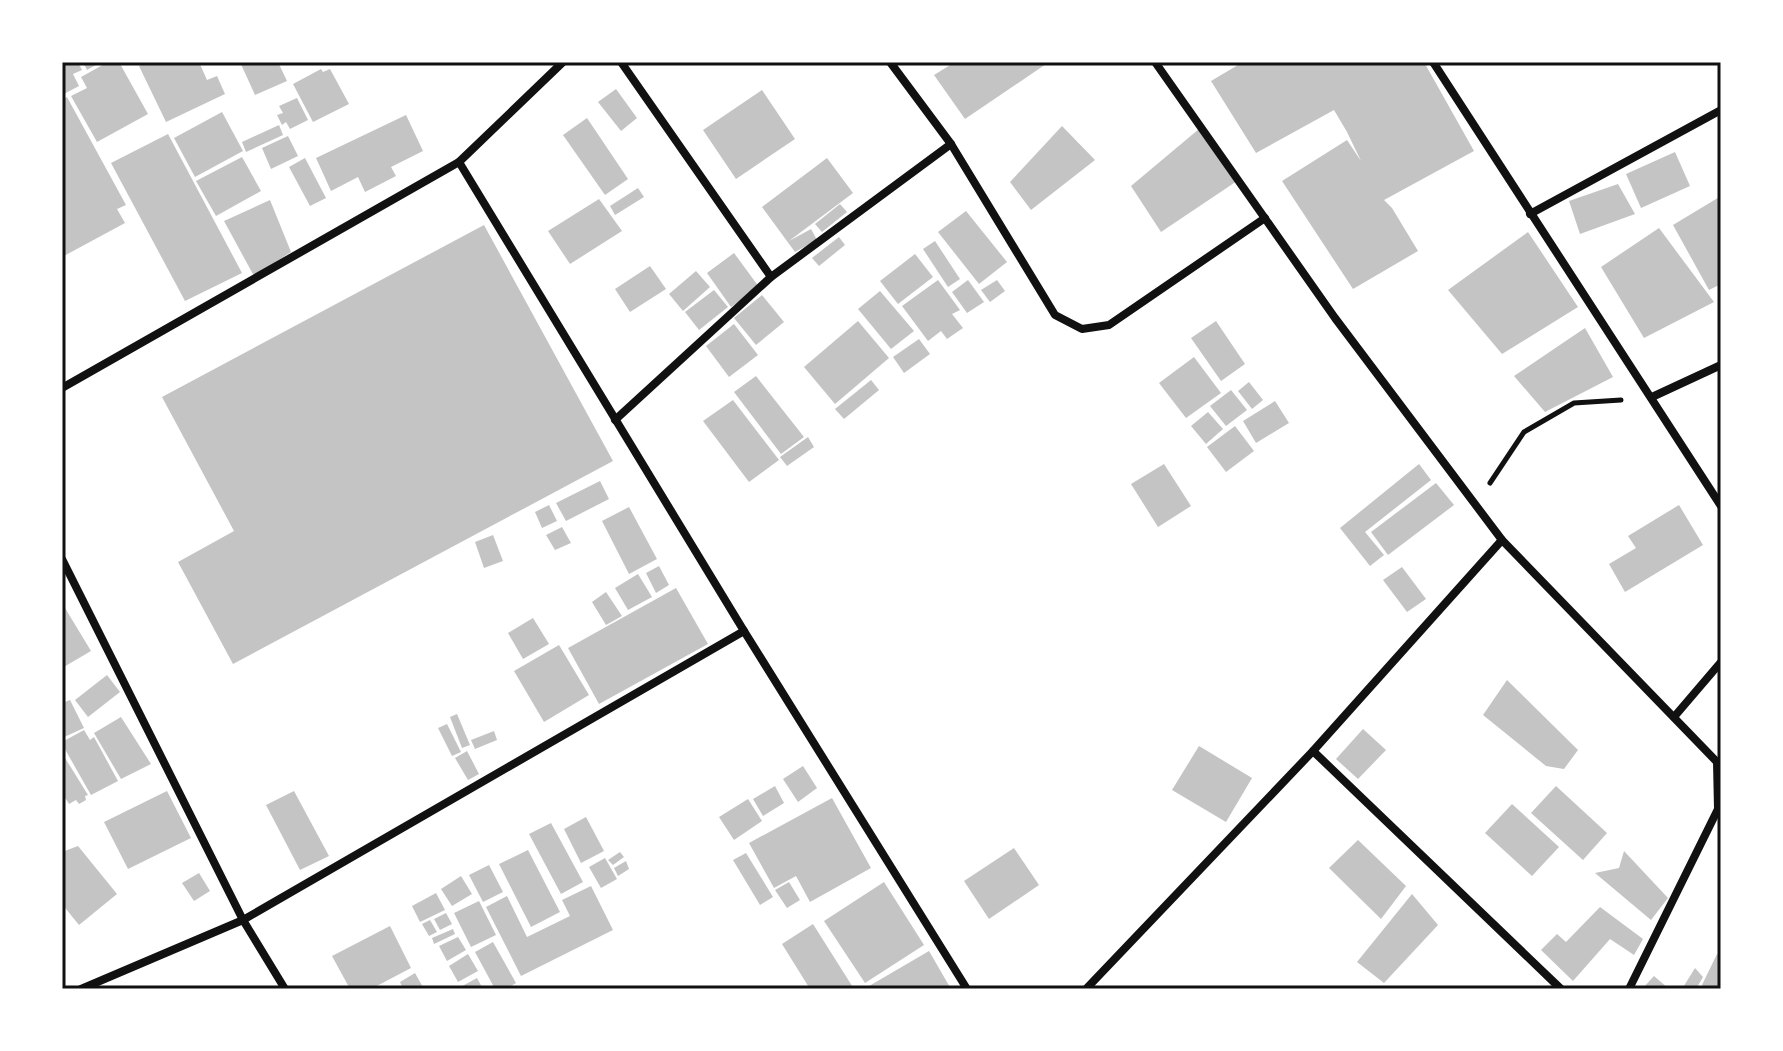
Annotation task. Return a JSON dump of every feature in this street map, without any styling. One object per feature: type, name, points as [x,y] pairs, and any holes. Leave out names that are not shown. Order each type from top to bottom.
[{"type":"street","points":[[62,388],[459,162],[563,62]]},
{"type":"street","points":[[621,62],[771,277]]},
{"type":"street","points":[[890,62],[951,144],[1055,315],[1082,329],[1109,325],[1265,218]]},
{"type":"street","points":[[1155,62],[1335,318],[1502,540],[1674,717],[1719,758],[1720,810],[1629,989]]},
{"type":"street","points":[[1433,62],[1721,506]]},
{"type":"street","points":[[1530,214],[1721,110]]},
{"type":"street","points":[[615,420],[771,277],[951,144]]},
{"type":"street","points":[[459,162],[744,631],[967,989]]},
{"type":"street","points":[[1652,397],[1721,365]]},
{"type":"street","points":[[1086,989],[1313,751],[1502,540]]},
{"type":"street","points":[[62,559],[243,920],[285,989]]},
{"type":"street","points":[[81,989],[243,920],[744,631]]},
{"type":"street","points":[[1674,717],[1721,662]]},
{"type":"street","points":[[1313,751],[1561,989]]},
{"type":"path","points":[[1476,503],[1524,432],[1536,424],[1574,403],[1652,397]]},
{"type":"building","points":[[62,62],[78,62],[82,70],[73,74],[79,86],[62,95]]},
{"type":"building","points":[[83,62],[101,62],[87,70]]},
{"type":"building","points":[[108,62],[119,62],[148,114],[97,142],[71,96],[87,88],[81,77]]},
{"type":"building","points":[[147,62],[199,62],[207,80],[217,76],[225,94],[166,122],[139,66]]},
{"type":"building","points":[[240,62],[278,62],[287,81],[255,95]]},
{"type":"building","points":[[955,62],[1049,62],[965,119],[934,75]]},
{"type":"building","points":[[1243,62],[1424,62],[1474,151],[1384,200],[1418,251],[1353,289],[1282,181],[1347,140],[1361,161],[1347,132],[1334,110],[1256,153],[1211,81]]},
{"type":"building","points":[[321,69],[323,72],[330,69],[349,104],[313,122],[293,84]]},
{"type":"building","points":[[616,89],[637,118],[621,131],[598,102]]},
{"type":"building","points":[[762,90],[795,139],[736,179],[703,130]]},
{"type":"building","points":[[67,97],[126,205],[117,209],[125,223],[62,257],[62,100]]},
{"type":"building","points":[[297,98],[308,120],[290,129],[286,122],[282,125],[277,115],[283,113],[279,106]]},
{"type":"building","points":[[222,112],[243,151],[195,177],[174,138]]},
{"type":"building","points":[[406,115],[423,151],[391,167],[396,176],[365,192],[358,177],[331,191],[316,158]]},
{"type":"building","points":[[587,118],[628,179],[605,195],[563,135]]},
{"type":"building","points":[[279,125],[283,135],[246,152],[242,142]]},
{"type":"building","points":[[1062,126],[1095,160],[1031,210],[1010,182]]},
{"type":"building","points":[[1199,129],[1237,181],[1161,232],[1131,186]]},
{"type":"building","points":[[168,134],[242,273],[185,301],[111,163]]},
{"type":"building","points":[[288,136],[298,156],[271,169],[262,148]]},
{"type":"building","points":[[1675,152],[1690,186],[1641,208],[1626,174]]},
{"type":"building","points":[[242,157],[261,191],[216,216],[196,181]]},
{"type":"building","points":[[305,158],[326,198],[310,206],[289,167]]},
{"type":"building","points":[[827,158],[853,193],[789,241],[811,229],[817,240],[795,252],[762,207]]},
{"type":"building","points":[[1618,184],[1635,214],[1580,234],[1569,201]]},
{"type":"building","points":[[638,188],[644,197],[615,215],[610,206]]},
{"type":"building","points":[[1721,196],[1721,284],[1709,290],[1673,225]]},
{"type":"building","points":[[599,199],[622,231],[570,264],[548,231]]},
{"type":"building","points":[[270,200],[291,252],[254,276],[224,221]]},
{"type":"building","points":[[840,204],[847,212],[822,232],[815,224]]},
{"type":"building","points":[[966,211],[1007,262],[979,284],[938,232]]},
{"type":"building","points":[[484,225],[613,461],[233,664],[178,562],[234,531],[162,397]]},
{"type":"building","points":[[1659,228],[1714,302],[1644,338],[1601,267]]},
{"type":"building","points":[[1528,232],[1578,307],[1502,354],[1448,290]]},
{"type":"building","points":[[839,237],[845,245],[819,266],[812,258]]},
{"type":"building","points":[[935,241],[960,279],[948,287],[923,249]]},
{"type":"building","points":[[734,253],[759,287],[731,307],[707,273]]},
{"type":"building","points":[[915,254],[933,277],[898,304],[880,281]]},
{"type":"building","points":[[650,266],[666,289],[630,312],[615,289]]},
{"type":"building","points":[[696,271],[710,287],[683,311],[669,294]]},
{"type":"building","points":[[938,280],[960,310],[952,314],[963,328],[947,339],[941,331],[928,341],[902,306]]},
{"type":"building","points":[[968,280],[984,302],[967,313],[952,292]]},
{"type":"building","points":[[997,280],[1005,291],[990,302],[981,290]]},
{"type":"building","points":[[714,290],[728,307],[699,330],[685,312]]},
{"type":"building","points":[[880,291],[914,331],[891,349],[858,309]]},
{"type":"building","points":[[762,295],[784,322],[756,345],[734,318]]},
{"type":"building","points":[[858,321],[889,358],[835,404],[804,367]]},
{"type":"building","points":[[1216,321],[1245,364],[1221,381],[1191,338]]},
{"type":"building","points":[[734,324],[758,355],[729,377],[706,346]]},
{"type":"building","points":[[1585,328],[1613,377],[1545,412],[1514,376]]},
{"type":"building","points":[[919,339],[930,354],[904,373],[893,357]]},
{"type":"building","points":[[1194,357],[1221,393],[1186,418],[1159,383]]},
{"type":"building","points":[[756,376],[804,437],[781,454],[734,392]]},
{"type":"building","points":[[871,380],[879,390],[844,419],[835,409]]},
{"type":"building","points":[[1249,382],[1263,400],[1252,409],[1238,391]]},
{"type":"building","points":[[1231,390],[1247,410],[1226,426],[1210,406]]},
{"type":"building","points":[[733,400],[779,460],[749,482],[703,421]]},
{"type":"building","points":[[1275,401],[1289,423],[1256,443],[1243,421]]},
{"type":"building","points":[[1208,412],[1223,429],[1206,444],[1191,426]]},
{"type":"building","points":[[1235,426],[1254,451],[1226,472],[1207,447]]},
{"type":"building","points":[[808,437],[814,447],[787,466],[780,457]]},
{"type":"building","points":[[1164,464],[1191,506],[1158,527],[1131,484]]},
{"type":"building","points":[[1419,464],[1431,480],[1365,532],[1384,555],[1370,566],[1340,528]]},
{"type":"building","points":[[600,481],[609,499],[566,521],[556,503]]},
{"type":"building","points":[[1436,483],[1454,505],[1388,555],[1371,532]]},
{"type":"building","points":[[549,505],[557,521],[542,528],[535,512]]},
{"type":"building","points":[[1679,505],[1703,545],[1625,592],[1609,564],[1636,548],[1628,536]]},
{"type":"building","points":[[629,507],[657,559],[629,574],[602,521]]},
{"type":"building","points":[[562,527],[571,543],[555,550],[546,535]]},
{"type":"building","points":[[493,535],[503,561],[484,568],[475,542]]},
{"type":"building","points":[[659,566],[669,585],[656,593],[646,573]]},
{"type":"building","points":[[1402,567],[1426,599],[1407,612],[1383,580]]},
{"type":"building","points":[[638,574],[652,597],[628,610],[615,588]]},
{"type":"building","points":[[676,588],[708,644],[599,704],[568,648]]},
{"type":"building","points":[[606,592],[622,616],[606,625],[592,602]]},
{"type":"building","points":[[65,608],[91,651],[62,668],[62,610]]},
{"type":"building","points":[[533,618],[549,644],[523,659],[508,633]]},
{"type":"building","points":[[559,645],[589,695],[544,722],[514,671]]},
{"type":"building","points":[[107,675],[120,692],[88,717],[75,700]]},
{"type":"building","points":[[1507,680],[1578,750],[1564,769],[1546,766],[1483,715]]},
{"type":"building","points":[[70,700],[84,728],[62,738],[62,703]]},
{"type":"building","points":[[457,714],[470,745],[462,748],[450,717]]},
{"type":"building","points":[[121,717],[151,764],[121,779],[94,733]]},
{"type":"building","points":[[447,724],[461,752],[452,756],[438,728]]},
{"type":"building","points":[[1363,729],[1386,750],[1358,779],[1336,759]]},
{"type":"building","points":[[84,730],[90,740],[94,737],[118,781],[91,795],[62,744]]},
{"type":"building","points":[[494,731],[497,740],[475,749],[471,740]]},
{"type":"building","points":[[1199,746],[1252,778],[1226,822],[1172,790]]},
{"type":"building","points":[[467,751],[479,774],[468,780],[455,758]]},
{"type":"building","points":[[62,753],[88,795],[79,804],[76,800],[69,804],[62,793]]},
{"type":"building","points":[[803,766],[817,788],[798,802],[783,779]]},
{"type":"building","points":[[775,786],[784,803],[763,816],[753,799]]},
{"type":"building","points":[[1556,786],[1607,833],[1583,860],[1531,813]]},
{"type":"building","points":[[167,791],[191,838],[128,869],[104,822]]},
{"type":"building","points":[[294,791],[329,856],[300,870],[266,805]]},
{"type":"building","points":[[832,798],[871,868],[810,902],[796,876],[774,888],[749,843]]},
{"type":"building","points":[[748,799],[762,821],[734,840],[719,817]]},
{"type":"building","points":[[1512,804],[1559,847],[1532,876],[1485,833]]},
{"type":"building","points":[[586,817],[604,851],[581,863],[564,829]]},
{"type":"building","points":[[551,823],[583,882],[561,894],[529,834]]},
{"type":"building","points":[[1358,840],[1406,886],[1381,919],[1329,868]]},
{"type":"building","points":[[78,846],[117,894],[79,925],[62,904],[62,852]]},
{"type":"building","points":[[1014,848],[1039,885],[989,919],[964,881]]},
{"type":"building","points":[[528,850],[560,912],[531,927],[499,864]]},
{"type":"building","points":[[1624,851],[1668,898],[1651,920],[1595,873],[1619,868]]},
{"type":"building","points":[[620,852],[624,857],[613,865],[608,860]]},
{"type":"building","points":[[746,853],[773,897],[760,905],[733,860]]},
{"type":"building","points":[[605,858],[617,879],[601,888],[589,867]]},
{"type":"building","points":[[626,861],[629,869],[618,876],[614,868]]},
{"type":"building","points":[[489,865],[503,892],[483,902],[469,875]]},
{"type":"building","points":[[199,873],[210,891],[194,901],[182,883]]},
{"type":"building","points":[[461,876],[472,894],[452,906],[441,889]]},
{"type":"building","points":[[789,882],[800,900],[787,908],[775,890]]},
{"type":"building","points":[[884,882],[924,945],[865,983],[824,921]]},
{"type":"building","points":[[591,886],[613,930],[521,976],[486,907],[507,896],[527,937],[570,916],[562,900]]},
{"type":"building","points":[[436,893],[445,910],[420,922],[412,906]]},
{"type":"building","points":[[1412,894],[1438,925],[1384,983],[1357,962]]},
{"type":"building","points":[[479,901],[496,935],[471,947],[454,913]]},
{"type":"building","points":[[1600,907],[1643,939],[1634,955],[1610,939],[1573,981],[1541,950],[1557,934],[1566,942]]},
{"type":"building","points":[[446,913],[452,924],[440,930],[434,919]]},
{"type":"building","points":[[430,920],[437,932],[429,936],[422,924]]},
{"type":"building","points":[[813,924],[854,989],[810,989],[782,944]]},
{"type":"building","points":[[390,926],[411,968],[371,989],[350,989],[332,956]]},
{"type":"building","points":[[453,929],[455,934],[434,944],[432,938]]},
{"type":"building","points":[[458,937],[466,950],[447,961],[439,946]]},
{"type":"building","points":[[493,942],[516,983],[506,989],[495,989],[475,952]]},
{"type":"building","points":[[929,951],[951,989],[864,989]]},
{"type":"building","points":[[468,954],[478,971],[458,982],[449,966]]},
{"type":"building","points":[[1717,954],[1721,958],[1721,989],[1707,989],[1702,985]]},
{"type":"building","points":[[1695,968],[1703,977],[1696,989],[1682,989]]},
{"type":"building","points":[[415,973],[424,989],[403,989],[400,982]]},
{"type":"building","points":[[1654,976],[1669,989],[1642,989]]},
{"type":"building","points":[[477,978],[483,989],[457,989]]}]
